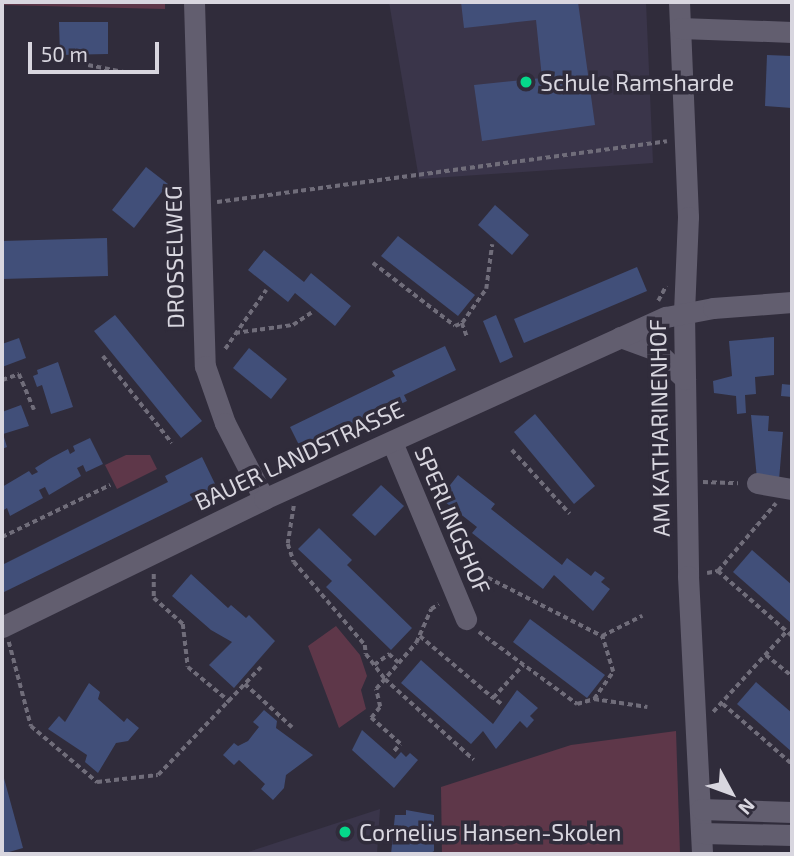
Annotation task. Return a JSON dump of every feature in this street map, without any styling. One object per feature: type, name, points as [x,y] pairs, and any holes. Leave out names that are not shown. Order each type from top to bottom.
[{"type":"street","name":"DROSSELWEG","points":[[194,2],[205,366],[225,424],[264,499]]},
{"type":"street","name":"AM KATHARINENHOF","points":[[679,2],[688,217],[684,313],[688,576],[702,844]]},
{"type":"street","points":[[680,27],[792,32]]},
{"type":"street","name":"BAUER LANDSTRASSE","points":[[3,627],[264,499],[620,337],[684,313],[792,302]]},
{"type":"street","points":[[620,337],[655,350],[685,379]]},
{"type":"street","name":"SPERLINGSHOF","points":[[392,442],[466,619]]},
{"type":"street","points":[[757,482],[787,489]]},
{"type":"street","points":[[701,809],[792,812]]},
{"type":"street","points":[[702,844],[792,835]]},
{"type":"path","points":[[88,65],[123,72]]},
{"type":"path","points":[[201,205],[667,141]]},
{"type":"path","points":[[373,263],[454,326],[462,323],[479,305],[486,289],[492,244]]},
{"type":"path","points":[[205,366],[218,358],[266,290]]},
{"type":"path","points":[[235,333],[293,325],[311,313]]},
{"type":"path","points":[[462,323],[467,337]]},
{"type":"path","points":[[103,356],[172,443]]},
{"type":"path","points":[[2,380],[19,374],[34,410]]},
{"type":"path","points":[[512,450],[570,514]]},
{"type":"path","points":[[687,481],[757,482]]},
{"type":"path","points":[[2,537],[110,485]]},
{"type":"path","points":[[294,486],[299,499],[292,510],[290,554],[366,645],[374,665],[385,679],[474,760]]},
{"type":"path","points":[[688,576],[718,571],[787,489]]},
{"type":"path","points":[[447,574],[466,566],[602,636],[613,672],[594,699]]},
{"type":"path","points":[[718,571],[792,636]]},
{"type":"path","points":[[157,580],[154,598],[183,624],[188,667],[230,702]]},
{"type":"path","points":[[394,751],[400,744],[371,718],[380,708],[376,690],[420,636],[430,609],[456,595]]},
{"type":"path","points":[[602,636],[642,616]]},
{"type":"path","points":[[466,619],[577,704],[594,699],[647,707]]},
{"type":"path","points":[[3,627],[31,726],[97,782],[159,775],[261,667]]},
{"type":"path","points":[[696,725],[723,704],[787,631]]},
{"type":"path","points":[[420,636],[501,704]]},
{"type":"path","points":[[374,665],[389,654],[398,663]]},
{"type":"path","points":[[766,655],[792,677]]},
{"type":"path","points":[[493,698],[523,665]]},
{"type":"path","points":[[245,684],[292,727]]},
{"type":"path","points":[[723,704],[792,764]]},
{"type":"shaded area","points":[[2,2],[165,2],[165,9],[2,5]]},
{"type":"shaded area","name":"Schule Ramsharde","points":[[389,2],[646,2],[653,163],[419,179]]},
{"type":"shaded area","points":[[126,455],[150,455],[157,469],[117,489],[105,465]]},
{"type":"shaded area","points":[[336,626],[360,655],[367,676],[361,690],[366,709],[339,728],[308,646]]},
{"type":"shaded area","points":[[676,731],[680,854],[442,854],[441,787],[571,745]]},
{"type":"shaded area","name":"Cornelius Hansen-Skolen","points":[[380,809],[377,854],[242,854]]},
{"type":"building","points":[[461,2],[578,2],[595,125],[482,141],[474,85],[542,78],[536,20],[464,28]]},
{"type":"building","points":[[59,22],[108,22],[108,54],[60,55]]},
{"type":"building","points":[[767,55],[792,56],[792,108],[765,106]]},
{"type":"building","points":[[146,167],[168,184],[134,228],[112,210]]},
{"type":"building","points":[[495,205],[529,235],[512,255],[478,225]]},
{"type":"building","points":[[398,236],[475,295],[458,316],[381,256]]},
{"type":"building","points":[[107,238],[108,276],[2,279],[2,241]]},
{"type":"building","points":[[264,250],[304,282],[311,273],[351,306],[335,326],[295,293],[288,302],[248,270]]},
{"type":"building","points":[[637,267],[647,291],[524,343],[514,319]]},
{"type":"building","points":[[115,315],[202,421],[181,438],[94,331]]},
{"type":"building","points":[[496,315],[513,357],[500,363],[483,321]]},
{"type":"building","points":[[774,337],[774,375],[755,377],[756,394],[745,395],[746,413],[737,414],[736,396],[714,393],[713,381],[732,376],[729,341]]},
{"type":"building","points":[[19,338],[26,358],[2,367],[2,344]]},
{"type":"building","points":[[445,346],[456,370],[404,395],[407,401],[302,451],[290,427],[395,376],[392,371]]},
{"type":"building","points":[[249,348],[287,379],[271,399],[233,368]]},
{"type":"building","points":[[58,362],[73,407],[51,414],[42,385],[37,387],[33,376],[38,374],[37,370]]},
{"type":"building","points":[[782,384],[792,385],[792,397],[781,396]]},
{"type":"building","points":[[21,405],[29,426],[3,434],[7,447],[2,449],[2,412]]},
{"type":"building","points":[[535,414],[595,486],[574,504],[514,432]]},
{"type":"building","points":[[751,415],[769,416],[768,431],[783,432],[779,480],[757,479]]},
{"type":"building","points":[[90,438],[103,464],[86,472],[83,465],[77,468],[81,476],[49,495],[45,487],[39,490],[43,498],[10,516],[7,508],[2,511],[2,487],[29,471],[32,475],[38,472],[35,468],[68,449],[70,454],[75,451],[73,446]]},
{"type":"building","points":[[202,457],[217,488],[2,593],[2,565],[168,482],[165,476]]},
{"type":"building","points":[[458,475],[495,504],[491,509],[562,565],[567,558],[591,576],[595,571],[605,578],[601,582],[610,589],[593,611],[554,575],[543,589],[472,533],[477,527],[440,498]]},
{"type":"building","points":[[381,485],[404,506],[375,536],[352,515]]},
{"type":"building","points":[[319,528],[352,560],[347,565],[412,628],[391,650],[326,587],[332,581],[298,549]]},
{"type":"building","points":[[752,550],[792,585],[792,624],[733,572]]},
{"type":"building","points":[[191,574],[228,608],[231,605],[246,618],[249,615],[275,641],[234,688],[209,665],[232,642],[211,630],[172,596]]},
{"type":"building","points":[[530,619],[605,675],[587,698],[513,642]]},
{"type":"building","points":[[421,660],[493,724],[517,690],[538,708],[530,716],[534,720],[527,728],[520,721],[496,749],[483,731],[471,744],[401,683]]},
{"type":"building","points":[[756,682],[792,713],[792,752],[737,704]]},
{"type":"building","points":[[89,683],[100,692],[98,699],[124,722],[127,718],[139,728],[128,741],[116,743],[98,773],[85,762],[87,755],[48,729],[59,716],[65,722]]},
{"type":"building","points":[[264,710],[277,721],[276,728],[313,755],[286,775],[284,788],[273,800],[261,789],[265,784],[239,760],[234,765],[223,755],[234,743],[238,746],[248,741],[259,727],[253,722]]},
{"type":"building","points":[[362,730],[395,759],[401,752],[406,757],[410,753],[418,760],[394,788],[352,750]]},
{"type":"building","points":[[2,771],[23,848],[2,854]]},
{"type":"building","points":[[406,810],[434,815],[434,851],[429,854],[391,854],[395,815],[406,815]]},
{"type":"place","name":"Schule Ramsharde","points":[[526,82]]},
{"type":"place","name":"Cornelius Hansen-Skolen","points":[[345,832]]}]
